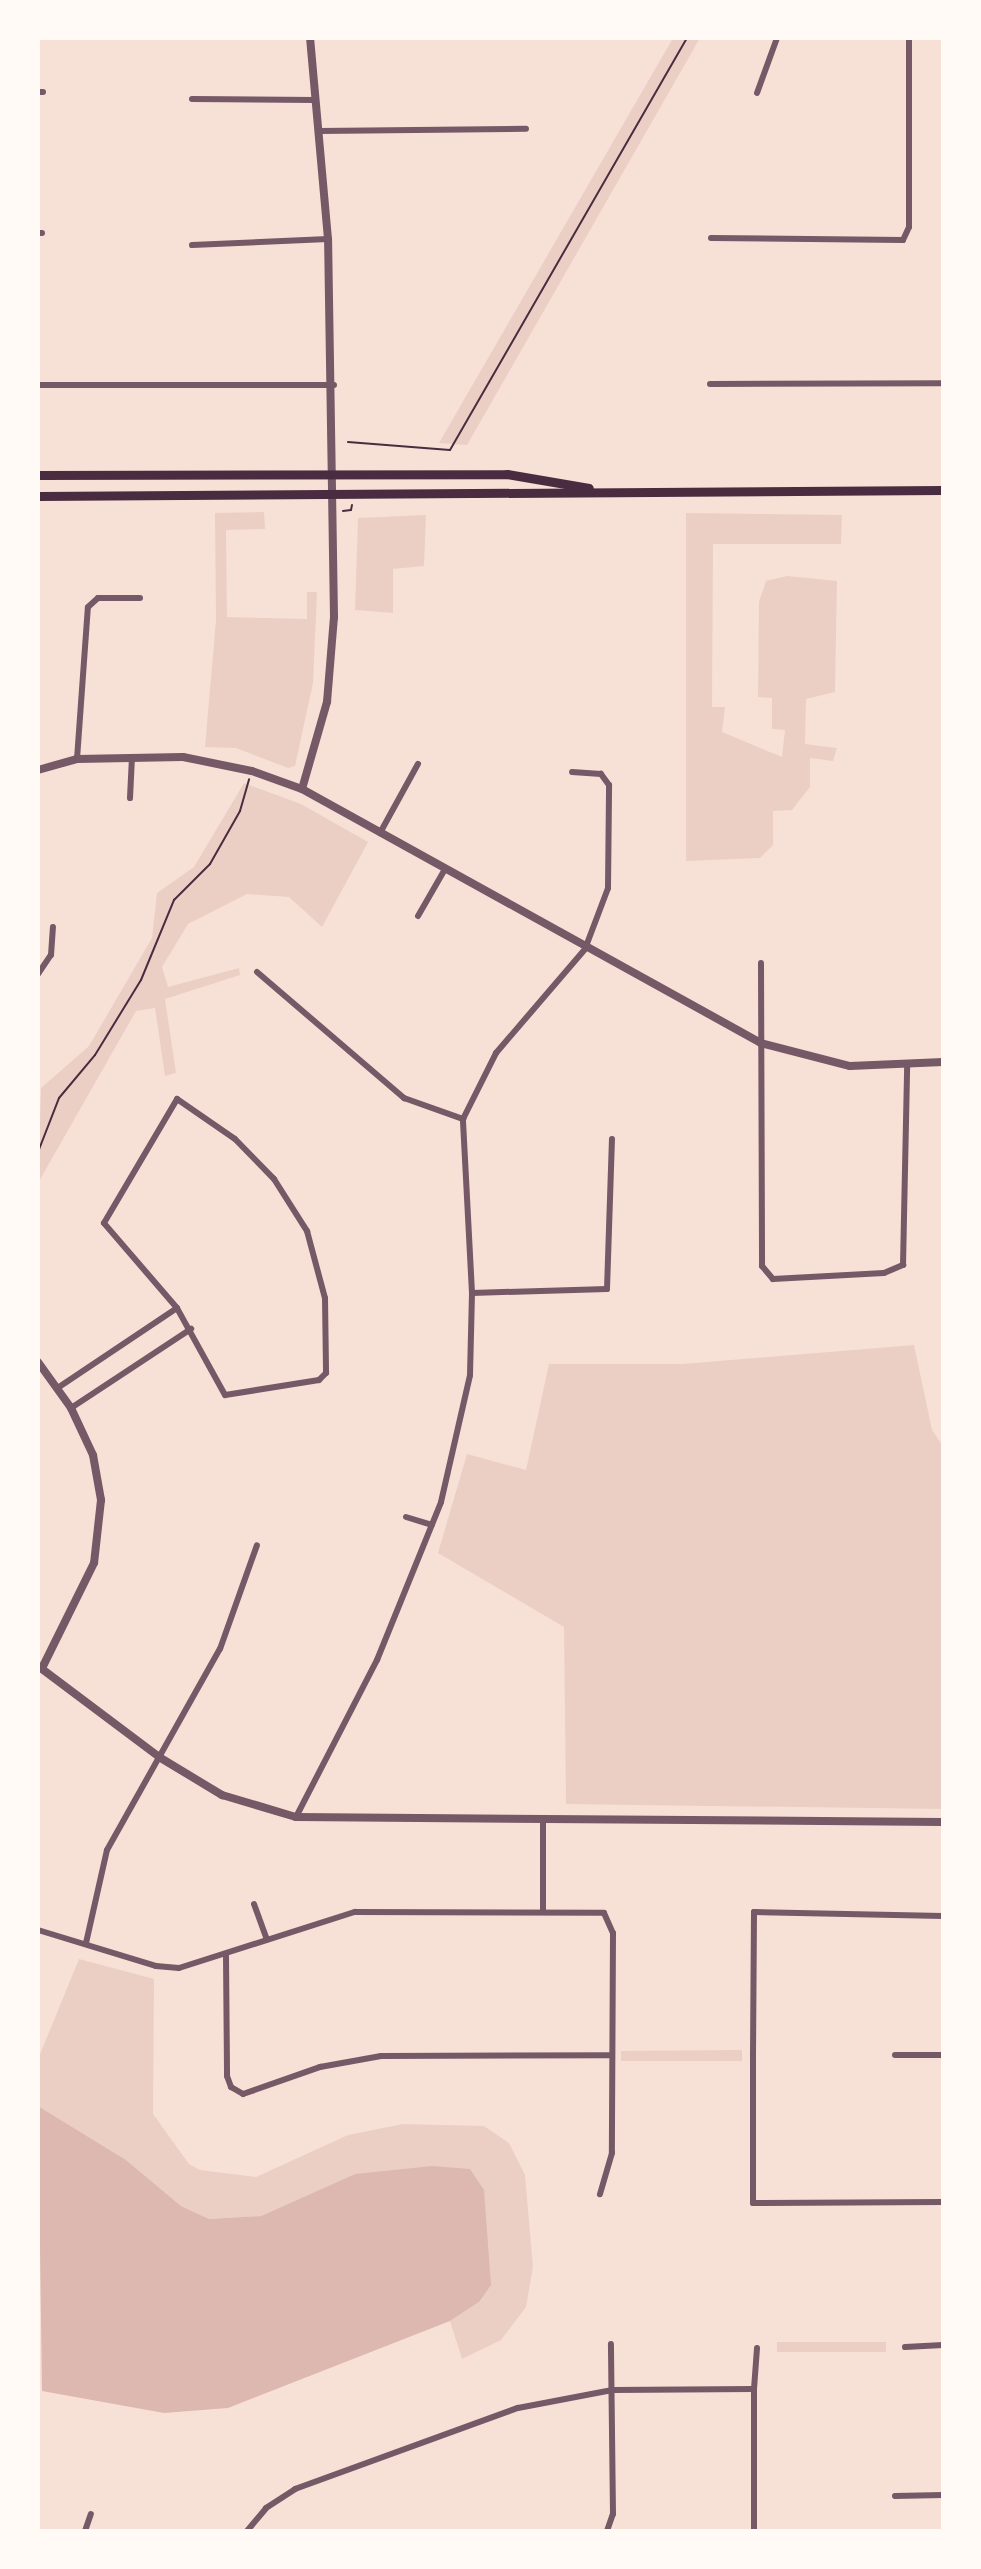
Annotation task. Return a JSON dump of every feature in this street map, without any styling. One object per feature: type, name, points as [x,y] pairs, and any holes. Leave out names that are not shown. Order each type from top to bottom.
[{"type":"main road","points":[[38,475],[507,474],[600,492]]},
{"type":"main road","points":[[38,496],[943,490]]},
{"type":"street","points":[[302,789],[327,702],[334,629],[334,385],[328,239],[310,38]]},
{"type":"street","points":[[757,93],[777,38]]},
{"type":"street","points":[[711,238],[903,240],[909,227],[909,38]]},
{"type":"street","points":[[192,99],[315,100]]},
{"type":"street","points":[[319,131],[526,129]]},
{"type":"street","points":[[192,245],[328,239]]},
{"type":"street","points":[[710,384],[943,383]]},
{"type":"street","points":[[38,385],[334,385]]},
{"type":"street","points":[[77,759],[88,607],[98,598],[140,598]]},
{"type":"street","points":[[130,798],[132,757]]},
{"type":"street","points":[[38,770],[77,759],[183,757],[252,771],[302,789],[585,949],[761,1043],[850,1066],[907,1066],[943,1062]]},
{"type":"street","points":[[380,833],[418,764]]},
{"type":"street","points":[[296,1817],[377,1660],[432,1525],[470,1375],[472,1293],[463,1119],[496,1053],[585,949],[608,888],[609,785],[601,774],[572,772]]},
{"type":"street","points":[[418,916],[445,869]]},
{"type":"street","points":[[38,974],[51,955],[53,927]]},
{"type":"street","points":[[761,963],[764,1273],[781,1279],[884,1273],[903,1265],[907,1066]]},
{"type":"street","points":[[257,972],[404,1098],[463,1119]]},
{"type":"street","points":[[177,1099],[235,1139],[274,1179],[307,1231],[325,1298],[326,1373],[319,1380],[225,1395],[191,1329],[177,1308],[104,1223],[177,1099]]},
{"type":"street","points":[[472,1293],[607,1289],[612,1139]]},
{"type":"street","points":[[59,1387],[177,1308]]},
{"type":"street","points":[[71,1408],[191,1329]]},
{"type":"street","points":[[38,1362],[59,1387],[93,1455],[101,1500],[94,1563],[40,1667],[159,1757],[222,1795],[296,1817],[943,1822]]},
{"type":"street","points":[[406,1517],[432,1525]]},
{"type":"street","points":[[86,1943],[107,1850],[220,1649],[257,1545]]},
{"type":"street","points":[[543,1820],[543,1910]]},
{"type":"street","points":[[254,1904],[267,1940]]},
{"type":"street","points":[[38,1930],[170,1968],[226,1956],[355,1912],[594,1910],[607,1916],[613,1933],[612,2153],[600,2194]]},
{"type":"street","points":[[943,1916],[754,1912],[753,2203],[943,2202]]},
{"type":"street","points":[[226,1956],[227,2076],[235,2092],[254,2093],[320,2067],[381,2056],[612,2055]]},
{"type":"street","points":[[895,2055],[943,2055]]},
{"type":"street","points":[[607,2531],[613,2514],[611,2344]]},
{"type":"street","points":[[905,2347],[943,2345]]},
{"type":"street","points":[[754,2531],[757,2348]]},
{"type":"street","points":[[247,2531],[275,2501],[307,2484],[518,2408],[612,2390],[754,2389]]},
{"type":"street","points":[[895,2496],[943,2495]]},
{"type":"street","points":[[85,2531],[91,2514]]},
{"type":"path","points":[[348,442],[450,450],[687,38]]},
{"type":"path","points":[[38,1152],[59,1098],[95,1055],[141,980],[174,900],[210,864],[240,811],[252,771]]},
{"type":"shaded area","points":[[673,38],[700,38],[467,445],[439,443]]},
{"type":"shaded area","points":[[264,512],[265,529],[226,530],[227,617],[307,619],[307,592],[317,592],[313,683],[295,766],[288,768],[236,748],[205,747],[216,620],[215,513]]},
{"type":"shaded area","points":[[686,513],[842,515],[841,544],[713,544],[712,707],[725,707],[722,732],[782,757],[785,730],[772,729],[772,698],[758,697],[759,602],[766,581],[787,576],[837,581],[835,692],[806,699],[805,744],[837,748],[833,761],[810,758],[810,787],[792,810],[773,811],[773,845],[760,858],[686,861]]},
{"type":"shaded area","points":[[426,515],[424,566],[393,569],[393,613],[355,610],[358,518]]},
{"type":"shaded area","points":[[244,783],[301,804],[368,842],[322,927],[289,897],[247,894],[188,924],[162,967],[168,987],[239,968],[240,975],[165,999],[176,1073],[165,1076],[155,1008],[136,1011],[38,1183],[41,1088],[89,1046],[152,938],[157,893],[194,867]]},
{"type":"shaded area","points":[[914,1345],[932,1430],[943,1446],[943,1809],[566,1804],[564,1627],[438,1553],[467,1454],[526,1470],[549,1364],[683,1364]]},
{"type":"shaded area","points":[[79,1959],[154,1979],[153,2114],[189,2164],[200,2170],[256,2177],[348,2135],[403,2124],[484,2126],[509,2143],[525,2175],[533,2267],[526,2307],[501,2340],[462,2359],[450,2321],[479,2302],[355,2174],[261,2216],[209,2219],[181,2206],[126,2160],[38,2106],[38,2059]]},
{"type":"shaded area","points":[[742,2050],[742,2061],[621,2061],[621,2051]]},
{"type":"shaded area","points":[[38,2106],[126,2160],[181,2206],[209,2219],[261,2216],[355,2174],[432,2166],[470,2169],[484,2190],[491,2285],[479,2302],[450,2321],[228,2408],[164,2413],[42,2391]]},
{"type":"shaded area","points":[[777,2342],[886,2342],[886,2352],[777,2352]]}]
